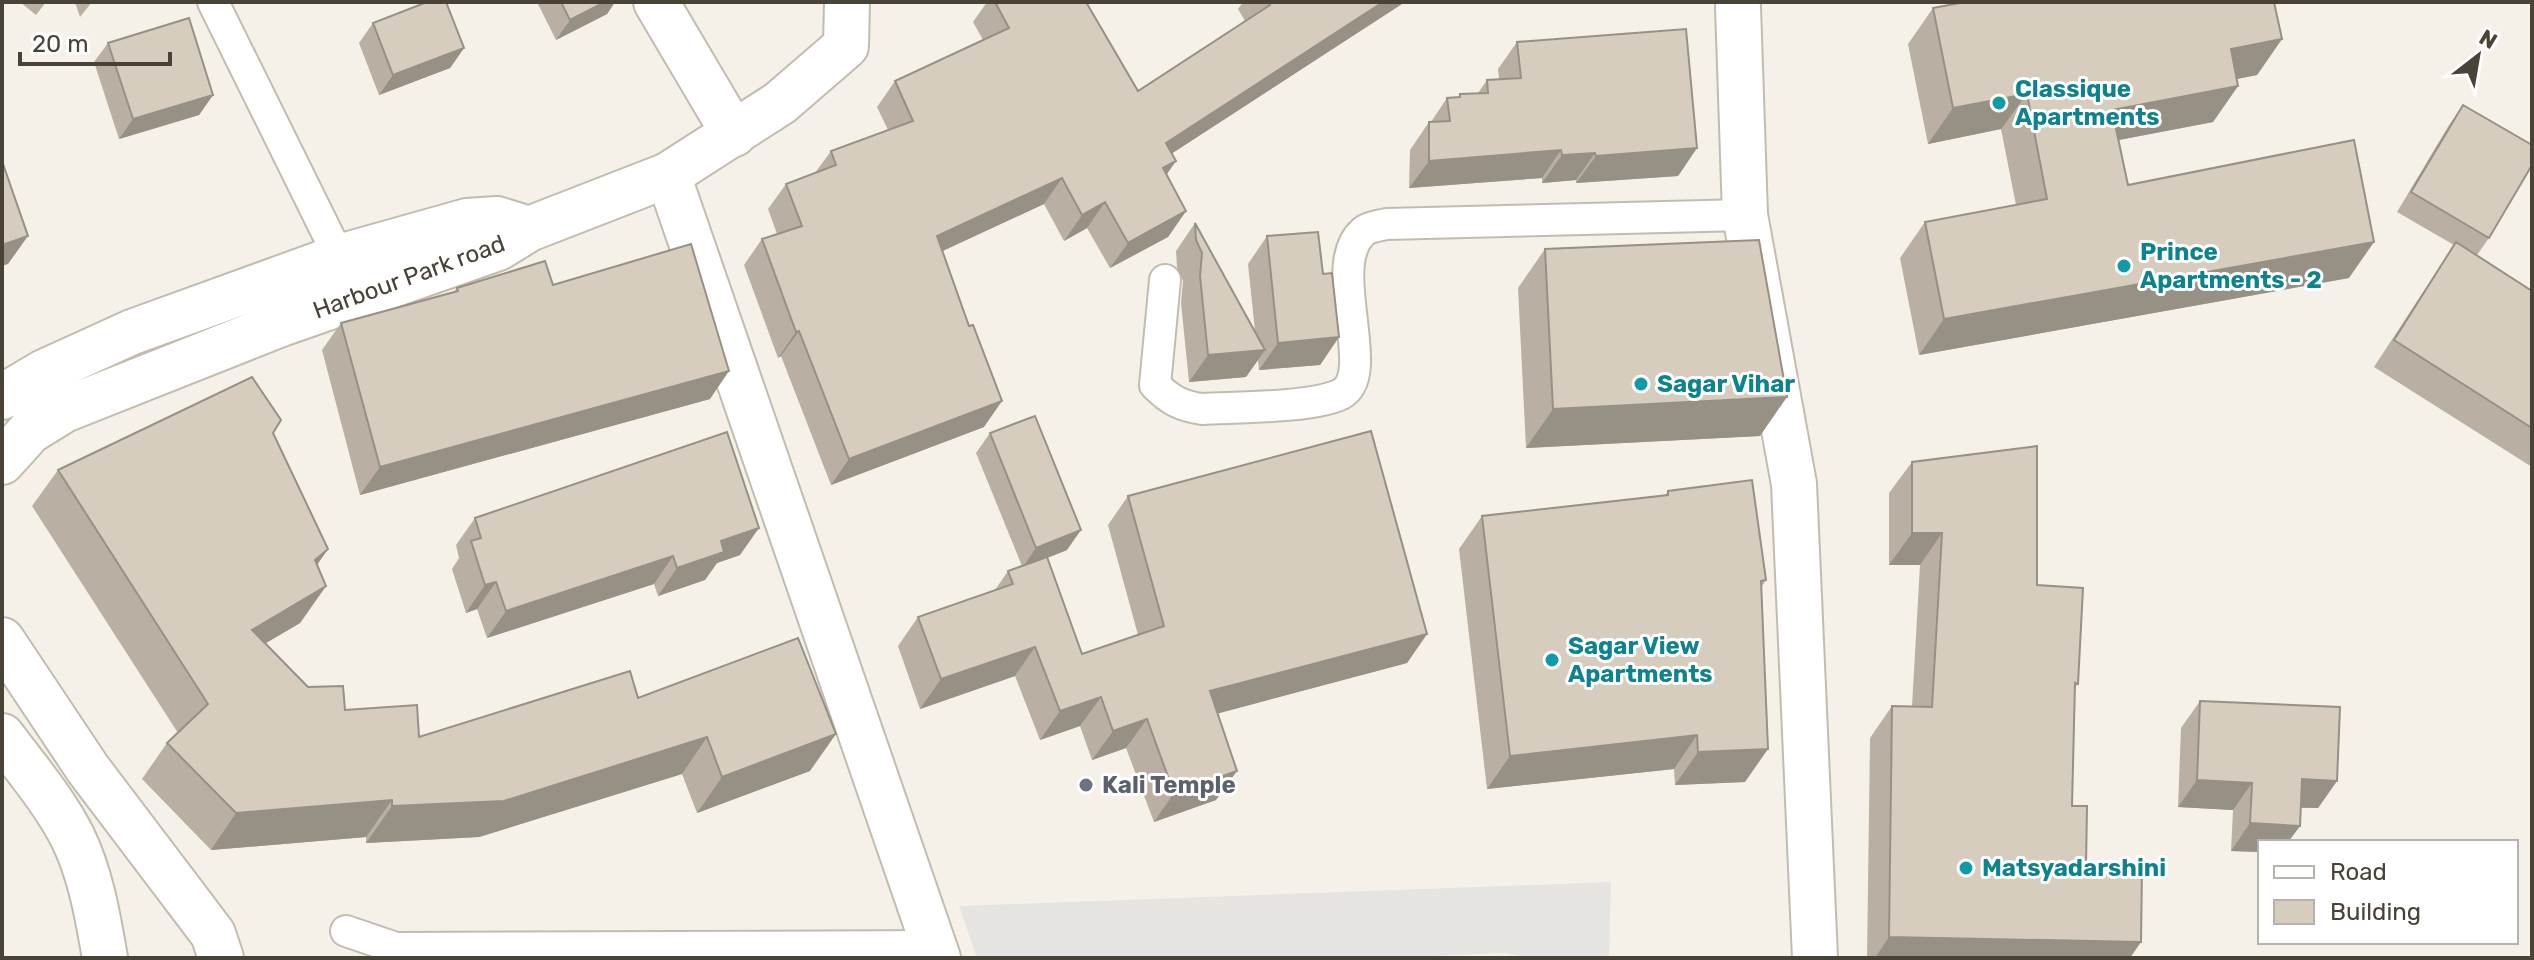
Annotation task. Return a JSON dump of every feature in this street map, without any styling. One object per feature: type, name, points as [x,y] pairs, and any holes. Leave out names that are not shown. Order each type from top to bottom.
[{"type":"street","points":[[656,2],[734,134]]},
{"type":"street","name":"Harbour Park road","points":[[2,462],[30,431],[64,410],[281,324],[498,248],[529,229],[668,175],[780,103],[846,46],[847,2]]},
{"type":"street","points":[[1739,4],[1745,215],[1794,484],[1815,958]]},
{"type":"street","points":[[668,175],[936,952]]},
{"type":"street","name":"Harbour Park road","points":[[2,397],[44,372],[132,332],[339,257],[467,221],[497,219],[529,229]]},
{"type":"street","points":[[2,640],[88,769],[213,934],[221,958]]},
{"type":"street","points":[[2,736],[73,838],[96,905],[105,958]]},
{"type":"lane","points":[[213,2],[339,257]]},
{"type":"lane","points":[[1165,280],[1155,385],[1167,397],[1182,406],[1202,409],[1323,401],[1345,392],[1354,376],[1348,264],[1353,246],[1364,231],[1386,224],[1745,215]]},
{"type":"lane","points":[[346,931],[396,953],[936,952]]},
{"type":"shaded area","points":[[1611,882],[1609,958],[1527,958],[1507,953],[1375,958],[977,958],[959,906]]},
{"type":"building","points":[[427,2],[446,2],[464,48],[393,75],[373,23]]},
{"type":"building","points":[[561,2],[605,2],[570,20]]},
{"type":"building","points":[[995,2],[1086,2],[1138,91],[1270,5],[1268,2],[1383,2],[1166,143],[1176,161],[1163,168],[1186,211],[1128,243],[1105,202],[1082,215],[1062,178],[937,236],[969,326],[973,325],[1002,401],[849,459],[799,331],[796,332],[762,239],[802,226],[786,184],[836,165],[831,151],[913,121],[895,81],[1009,28]]},
{"type":"building","points":[[1965,2],[2274,2],[2282,39],[2231,49],[2238,86],[2112,110],[2128,185],[2354,140],[2374,242],[1944,319],[1925,222],[2047,199],[2027,94],[1953,108],[1933,8]]},
{"type":"building","points":[[189,18],[213,95],[133,119],[108,43]]},
{"type":"building","points":[[1686,29],[1697,148],[1596,156],[1595,153],[1562,155],[1561,150],[1429,161],[1429,122],[1450,121],[1447,98],[1488,93],[1487,80],[1521,78],[1517,42]]},
{"type":"building","points":[[2463,105],[2532,145],[2532,165],[2489,238],[2411,192]]},
{"type":"building","points":[[2,161],[28,236],[2,245]]},
{"type":"building","points":[[1195,223],[1265,350],[1208,355],[1200,276],[1202,253],[1196,240]]},
{"type":"building","points":[[1318,232],[1323,274],[1332,273],[1339,337],[1278,343],[1267,236]]},
{"type":"building","name":"Sagar Vihar","points":[[1759,240],[1787,397],[1553,409],[1545,249]]},
{"type":"building","points":[[2456,242],[2532,291],[2532,428],[2394,340]]},
{"type":"building","points":[[691,244],[729,371],[380,467],[341,323],[458,291],[457,288],[545,261],[553,285]]},
{"type":"building","points":[[252,377],[281,420],[273,433],[328,549],[315,560],[326,586],[252,630],[308,687],[343,686],[345,710],[417,705],[419,737],[630,671],[638,698],[798,638],[836,734],[722,777],[707,737],[504,801],[392,806],[392,800],[236,813],[167,743],[208,704],[58,470]]},
{"type":"building","points":[[1035,416],[1081,530],[1036,548],[990,433]]},
{"type":"building","points":[[1371,431],[1427,634],[1210,691],[1237,771],[1174,793],[1147,719],[1113,731],[1101,697],[1060,711],[1035,647],[941,679],[918,617],[1013,584],[1008,571],[1047,557],[1082,654],[1164,626],[1128,496]]},
{"type":"building","points":[[727,432],[759,528],[721,541],[724,552],[677,568],[673,556],[506,611],[496,582],[485,585],[471,541],[481,538],[475,518]]},
{"type":"building","points":[[2037,446],[2037,585],[2083,588],[2078,684],[2075,683],[2072,806],[2087,806],[2086,867],[2142,867],[2141,942],[1889,937],[1892,706],[1932,707],[1942,533],[1912,533],[1912,462]]},
{"type":"building","points":[[1752,480],[1766,580],[1761,581],[1768,749],[1698,752],[1697,735],[1510,756],[1482,516],[1668,495],[1668,491]]},
{"type":"building","points":[[2200,701],[2340,707],[2337,781],[2302,779],[2300,826],[2250,823],[2252,783],[2197,780]]},
{"type":"place","name":"Classique Apartments","points":[[1999,103]]},
{"type":"place","name":"Prince Apartments - 2","points":[[2124,266]]},
{"type":"place","name":"Sagar Vihar","points":[[1641,384]]},
{"type":"place","name":"Sagar View Apartments","points":[[1552,660]]},
{"type":"place","name":"Kali Temple","points":[[1086,785]]},
{"type":"place","name":"Matsyadarshini","points":[[1966,868]]}]
